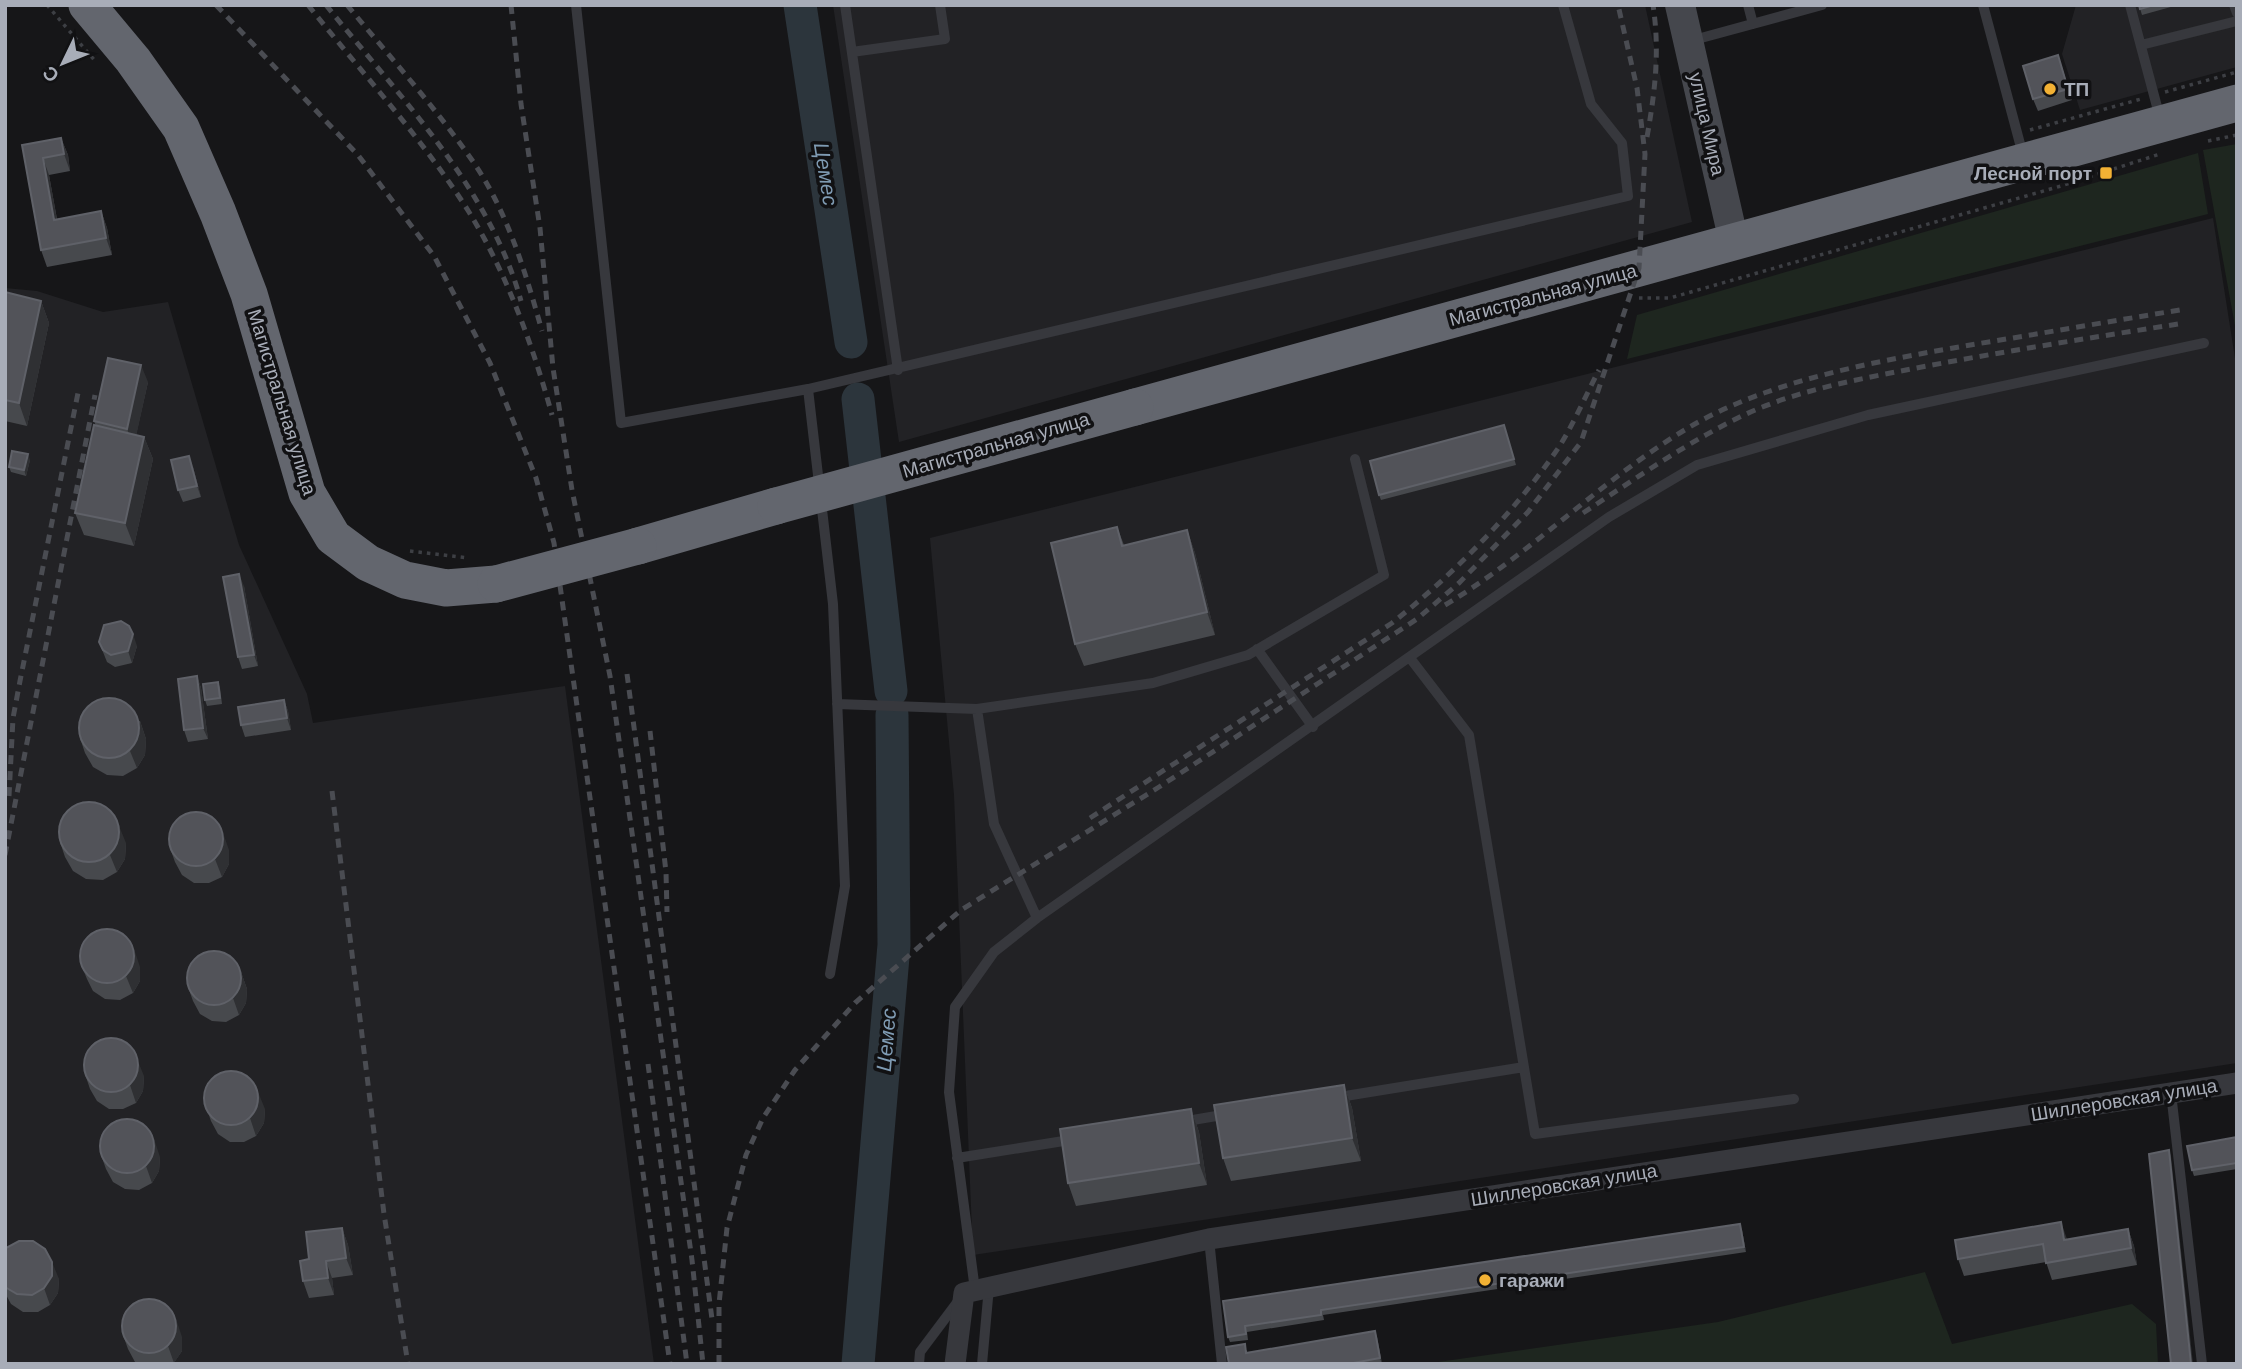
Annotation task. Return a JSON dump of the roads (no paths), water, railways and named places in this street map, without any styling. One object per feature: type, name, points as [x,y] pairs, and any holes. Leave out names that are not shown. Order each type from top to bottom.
[{"type":"highway","name":"Магистральная улица","points":[[87,5],[133,60],[181,128],[249,294],[307,493],[333,537],[368,563],[405,580],[446,588],[496,584],[1135,407],[1625,286],[1654,264],[2025,161],[2165,137],[2237,103]]},
{"type":"street","name":"улица Мира","points":[[1680,5],[1734,242]]},
{"type":"street","name":"Шиллеровская улица","points":[[976,1290],[1209,1239],[2237,1083]]},
{"type":"street","points":[[956,1364],[976,1290]]},
{"type":"lane","points":[[576,5],[621,423],[898,370],[1628,196],[1622,143],[1591,104],[1563,5]]},
{"type":"lane","points":[[845,5],[898,370]]},
{"type":"lane","points":[[852,52],[945,39],[940,5]]},
{"type":"lane","points":[[1748,5],[1753,24]]},
{"type":"lane","points":[[1689,41],[1822,5]]},
{"type":"lane","points":[[1983,5],[2025,161]]},
{"type":"lane","points":[[2130,5],[2165,137]]},
{"type":"lane","points":[[2234,5],[2237,13]]},
{"type":"lane","points":[[2141,45],[2237,21]]},
{"type":"lane","points":[[982,1364],[976,1290],[949,1092],[955,1007],[993,953],[1037,918],[1609,517],[1697,466],[1868,415],[2204,343]]},
{"type":"lane","points":[[808,389],[833,604],[845,887],[830,974]]},
{"type":"lane","points":[[837,704],[977,709],[1153,683],[1257,649],[1384,575],[1355,459]]},
{"type":"lane","points":[[1257,649],[1313,727]]},
{"type":"lane","points":[[1410,658],[1468,735],[1535,1135],[1794,1099]]},
{"type":"lane","points":[[977,709],[993,824],[1037,918]]},
{"type":"lane","points":[[1317,1100],[1524,1067]]},
{"type":"lane","points":[[2171,1093],[2202,1364]]},
{"type":"lane","points":[[1165,1125],[1234,1114]]},
{"type":"lane","points":[[957,1158],[1082,1138]]},
{"type":"lane","points":[[1209,1239],[1222,1364]]},
{"type":"lane","points":[[919,1364],[920,1352],[976,1290]]},
{"type":"waterway","name":"Цемес","points":[[800,5],[851,342]]},
{"type":"waterway","name":"Цемес","points":[[858,399],[891,691]]},
{"type":"waterway","name":"Цемес","points":[[858,1364],[894,945],[892,715]]},
{"type":"railway","points":[[216,5],[358,155],[434,256],[490,363],[536,478],[554,543],[670,1364]]},
{"type":"railway","points":[[308,5],[412,132],[469,212],[518,311],[552,415]]},
{"type":"railway","points":[[326,5],[411,108],[465,181],[507,260],[521,301]]},
{"type":"railway","points":[[347,5],[444,122],[486,182],[515,244],[542,331]]},
{"type":"railway","points":[[511,5],[521,104],[540,228],[553,368],[572,490],[610,676],[692,1260],[703,1364]]},
{"type":"railway","points":[[719,1364],[719,1304],[727,1228],[746,1155],[763,1118],[795,1070],[855,1003],[961,910],[1159,787],[1417,619],[1459,583],[1528,512],[1581,442],[1639,268],[1645,154],[1637,88],[1618,5]]},
{"type":"railway","points":[[1647,137],[1656,71],[1653,5]]},
{"type":"railway","points":[[1445,605],[1507,563],[1656,448],[1720,411],[1755,396],[1828,374],[1904,357],[2180,310]]},
{"type":"railway","points":[[1583,513],[1701,438],[1742,416],[1782,400],[1868,377],[2178,324]]},
{"type":"railway","points":[[1090,818],[1392,623],[1438,584],[1503,519],[1541,472],[1559,447],[1599,370]]},
{"type":"railway","points":[[9,796],[13,718],[78,393]]},
{"type":"railway","points":[[5,855],[95,395]]},
{"type":"railway","points":[[627,674],[712,1319]]},
{"type":"railway","points":[[650,731],[666,872],[667,912]]},
{"type":"railway","points":[[332,791],[384,1214],[408,1364]]},
{"type":"railway","points":[[648,1064],[687,1364]]},
{"type":"place","name":"ТП","points":[[2050,89]]},
{"type":"place","name":"Лесной порт","points":[[2106,173]]},
{"type":"place","name":"гаражи","points":[[1485,1280]]}]
